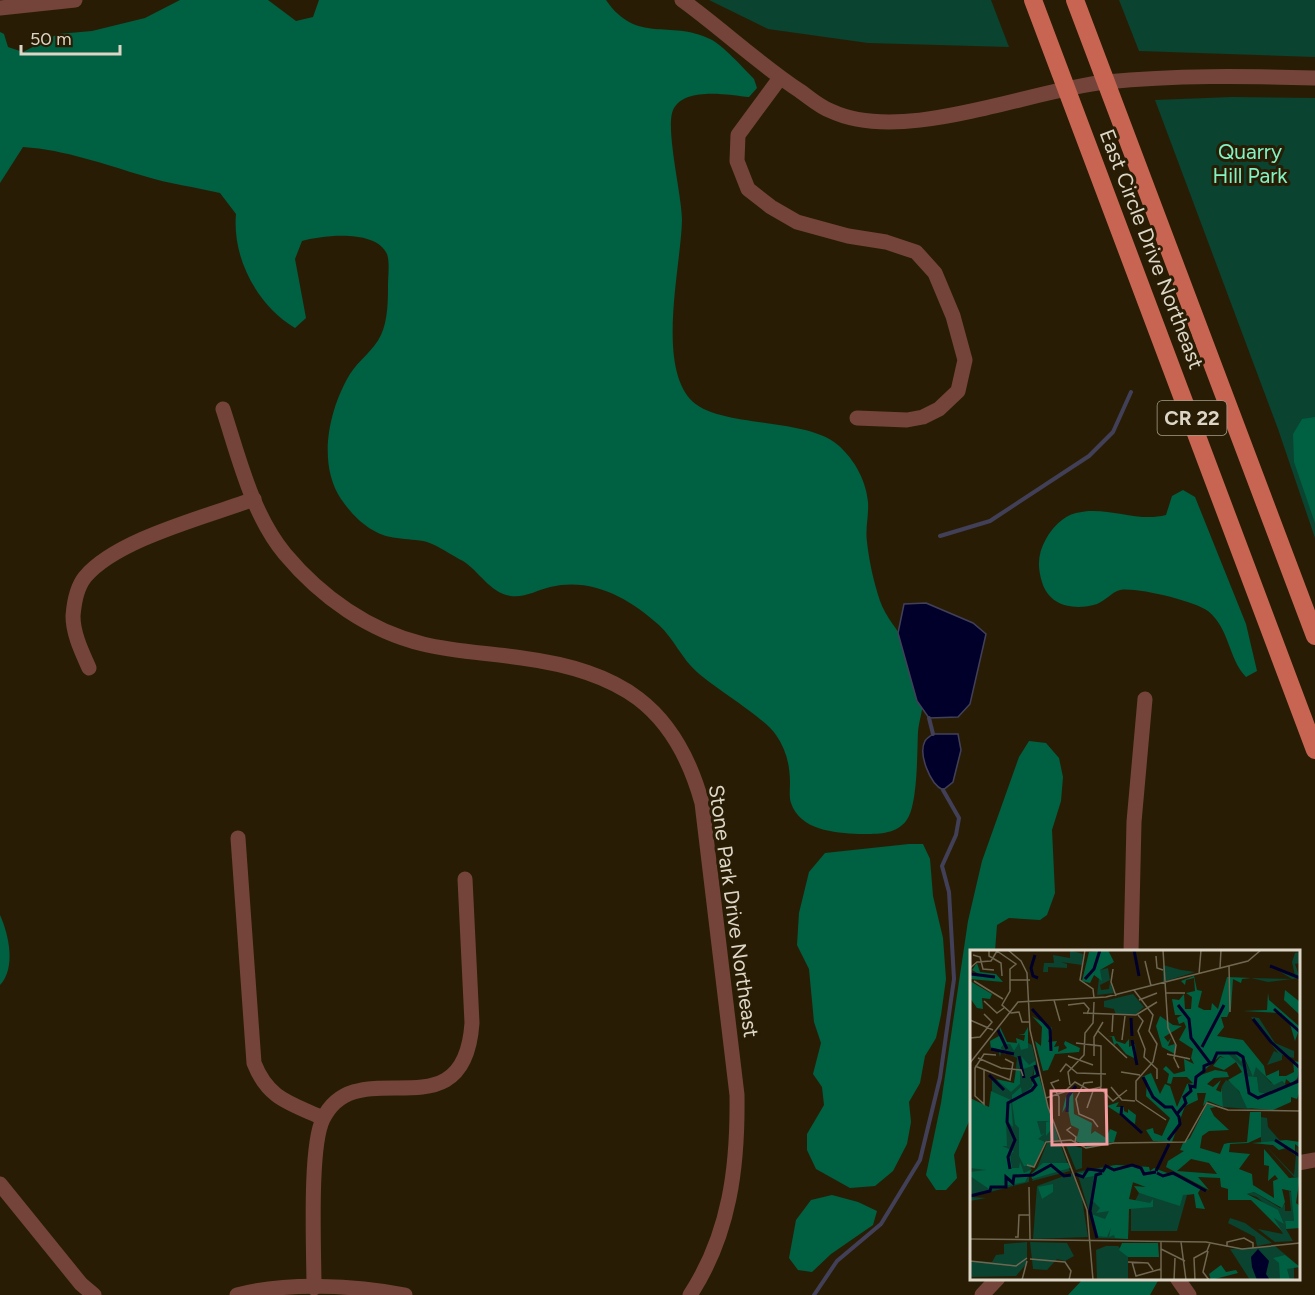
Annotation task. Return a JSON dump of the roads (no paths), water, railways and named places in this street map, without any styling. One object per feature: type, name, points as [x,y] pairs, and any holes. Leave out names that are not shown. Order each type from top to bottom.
[{"type":"main road","name":"East Circle Drive Northeast","points":[[1034,0],[1315,750]]},
{"type":"main road","name":"East Circle Drive Northeast","points":[[1075,0],[1315,636]]},
{"type":"street","points":[[0,8],[75,0]]},
{"type":"street","points":[[682,0],[780,78],[831,111],[883,123],[992,107],[1066,88],[1106,82],[1200,76],[1315,78]]},
{"type":"street","points":[[780,78],[738,135],[737,161],[747,189],[771,207],[797,222],[848,236],[886,242],[916,252],[935,273],[953,316],[965,360],[958,391],[939,409],[923,417],[907,420],[857,418]]},
{"type":"street","name":"Stone Park Drive Northeast","points":[[224,409],[254,499],[272,536],[298,568],[327,595],[381,630],[424,645],[550,662],[594,672],[617,685],[652,711],[673,735],[686,758],[702,803],[737,1095],[736,1154],[727,1215],[711,1256],[690,1295]]},
{"type":"street","points":[[89,668],[76,637],[73,618],[76,598],[83,579],[113,554],[254,499]]},
{"type":"street","points":[[1131,950],[1134,822],[1145,699]]},
{"type":"street","points":[[238,838],[254,1063],[261,1081],[272,1092],[323,1118]]},
{"type":"street","points":[[314,1288],[316,1148],[323,1118],[349,1094],[367,1088],[419,1088],[439,1084],[454,1075],[465,1061],[470,1044],[472,1023],[465,879]]},
{"type":"street","points":[[1300,1163],[1315,1160]]},
{"type":"street","points":[[0,1184],[81,1284],[94,1295]]},
{"type":"street","points":[[982,1295],[996,1280]]},
{"type":"street","points":[[1179,1280],[1189,1295]]},
{"type":"street","points":[[237,1295],[273,1287],[379,1290],[405,1295]]},
{"type":"water","points":[[926,603],[973,623],[986,634],[970,704],[958,717],[929,718],[917,701],[898,633],[904,604]]},
{"type":"water","points":[[933,734],[958,734],[961,750],[953,782],[943,790],[934,782],[924,761],[925,741]]},
{"type":"waterway","points":[[940,536],[990,521],[1089,456],[1113,432],[1131,392]]},
{"type":"waterway","points":[[929,718],[933,734]]},
{"type":"waterway","points":[[814,1295],[837,1261],[881,1224],[920,1160],[940,1078],[954,979],[949,892],[942,866],[956,835],[959,818],[943,790]]},
{"type":"park label","name":"Quarry Hill Park","points":[[1250,163]]}]
